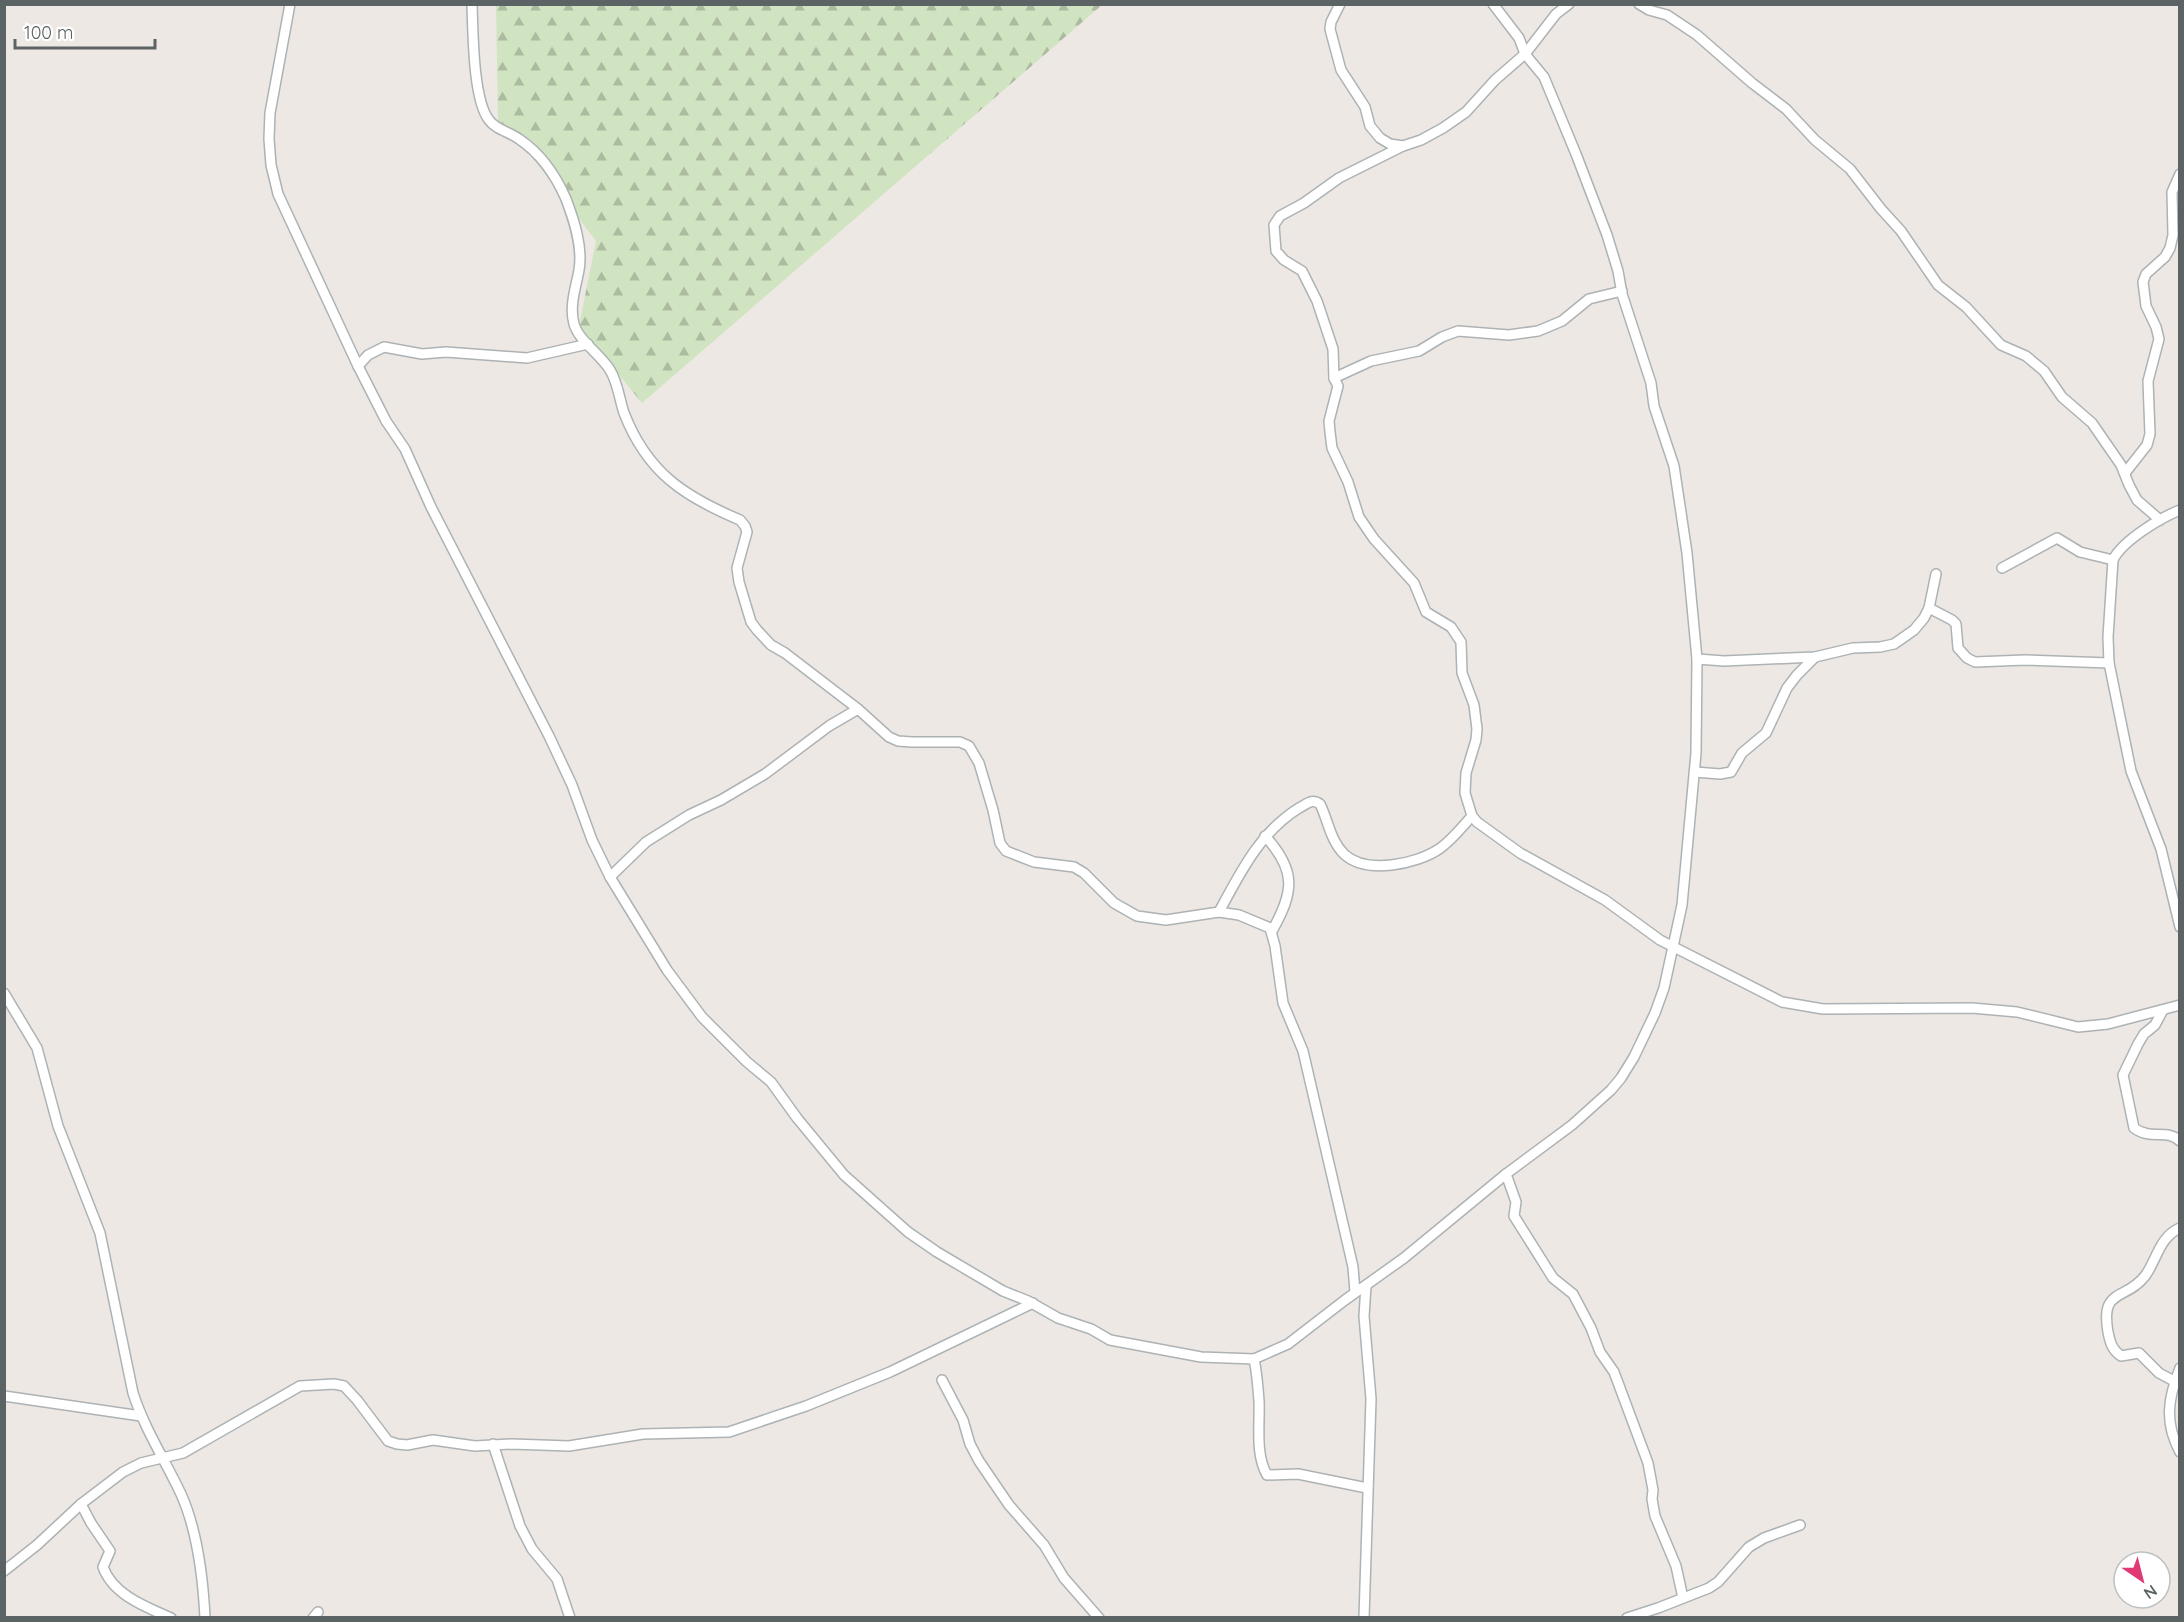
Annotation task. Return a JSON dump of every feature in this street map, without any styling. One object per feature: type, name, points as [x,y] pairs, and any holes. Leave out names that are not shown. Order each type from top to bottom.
[{"type":"street","points":[[290,4],[270,113],[271,165],[278,194],[358,366],[386,421],[409,458],[431,507],[545,727],[572,785],[592,840],[610,877],[661,961],[695,1009],[733,1049],[775,1086],[797,1118],[844,1175],[908,1232],[937,1252],[1003,1291],[1033,1303],[1058,1318],[1091,1329],[1114,1342],[1201,1357],[1254,1359],[1288,1344],[1427,1240],[1506,1174],[1572,1125],[1622,1078],[1640,1047],[1655,1013],[1664,987],[1673,947],[1687,864],[1697,725],[1697,659],[1687,553],[1674,466],[1654,406],[1651,383],[1607,235],[1576,154],[1544,77],[1525,54],[1518,38],[1493,4]]},
{"type":"street","points":[[472,4],[475,66],[484,114],[493,125],[519,139],[540,156],[564,196],[573,217],[580,268],[574,289],[574,325],[599,355],[616,381],[624,412],[638,444],[651,461],[692,498],[740,520],[745,526],[746,538],[738,568],[739,582],[751,622],[757,630],[771,645],[858,709],[889,737],[898,741],[949,741],[969,746],[979,763],[1000,843],[1006,851],[1034,862],[1074,867],[1084,873],[1114,903],[1137,916],[1166,920],[1219,912],[1252,920],[1268,926],[1272,931],[1283,1003],[1303,1051],[1344,1228],[1355,1292]]},
{"type":"street","points":[[1340,4],[1330,29],[1341,70],[1365,106],[1370,126],[1380,138],[1390,144],[1403,146]]},
{"type":"street","points":[[1569,4],[1547,24],[1525,54],[1495,80],[1466,112],[1436,132],[1338,178],[1304,203],[1280,216],[1274,225],[1276,251],[1284,260],[1302,271],[1317,301],[1333,349],[1334,378],[1338,386],[1329,421],[1332,448],[1348,482],[1359,517],[1374,539],[1414,583],[1426,612],[1451,627],[1461,642],[1462,673],[1474,705],[1477,729],[1464,784],[1472,816],[1484,829],[1514,849],[1605,900],[1647,932],[1782,1002],[1815,1008],[1850,1010],[1972,1008],[2017,1012],[2078,1027],[2108,1024],[2180,1005]]},
{"type":"street","points":[[1639,4],[1649,10],[1667,15],[1696,35],[1786,109],[1827,152],[1850,169],[1901,231],[1938,285],[1966,307],[2001,345],[2026,356],[2044,371],[2062,397],[2092,423],[2125,473],[2137,500],[2160,520]]},
{"type":"street","points":[[2125,473],[2146,445],[2150,434],[2148,381],[2159,339],[2146,306],[2143,282],[2146,274],[2165,257],[2170,248],[2174,235],[2171,197],[2179,177]]},
{"type":"street","points":[[1334,378],[1371,361],[1419,351],[1442,337],[1458,331],[1509,335],[1538,331],[1562,321],[1589,299],[1622,291]]},
{"type":"street","points":[[358,366],[368,354],[384,347],[422,354],[446,352],[527,358],[588,344]]},
{"type":"street","points":[[2180,510],[2160,520],[2122,546],[2113,560],[2108,637],[2109,663],[2131,771],[2161,849],[2180,927]]},
{"type":"street","points":[[2002,568],[2056,538],[2080,552],[2113,560]]},
{"type":"street","points":[[1697,659],[1724,661],[1815,657],[1853,648],[1894,644],[1920,624],[1929,608],[1935,574]]},
{"type":"street","points":[[1929,608],[1956,624],[1958,648],[1967,658],[1975,662],[2025,660],[2109,663]]},
{"type":"street","points":[[1695,772],[1720,774],[1731,772],[1738,758],[1766,733],[1787,688],[1815,657]]},
{"type":"street","points":[[610,877],[646,842],[746,786],[789,758],[829,726],[858,709]]},
{"type":"street","points":[[1219,912],[1252,854],[1265,836],[1311,801],[1316,801],[1323,809],[1338,846],[1345,855],[1361,863],[1375,866],[1421,859],[1441,848],[1472,816]]},
{"type":"street","points":[[1265,836],[1280,855],[1289,877],[1288,898],[1272,931]]},
{"type":"street","points":[[4,993],[37,1048],[58,1126],[95,1216],[141,1416],[189,1512],[206,1617]]},
{"type":"street","points":[[2163,1010],[2155,1025],[2144,1034],[2138,1044],[2123,1078],[2134,1128],[2153,1136],[2171,1135],[2180,1142]]},
{"type":"street","points":[[1506,1174],[1516,1202],[1514,1216],[1553,1278],[1573,1294],[1591,1328],[1600,1352],[1615,1375],[1648,1463],[1655,1516],[1676,1566],[1683,1598]]},
{"type":"street","points":[[2174,1381],[2159,1373],[2139,1353],[2121,1356],[2116,1353],[2110,1341],[2106,1313],[2108,1305],[2115,1297],[2146,1275],[2165,1240],[2171,1232],[2180,1228]]},
{"type":"street","points":[[1364,1617],[1371,1399],[1364,1316],[1366,1286]]},
{"type":"street","points":[[4,1571],[37,1545],[81,1504],[123,1472],[141,1463],[183,1453],[291,1390],[308,1384],[334,1384],[346,1388],[392,1444],[407,1445],[433,1440],[475,1446],[493,1444],[569,1446],[643,1434],[729,1432],[806,1406],[891,1372],[1033,1303]]},
{"type":"street","points":[[1254,1359],[1259,1400],[1260,1450],[1262,1464],[1267,1475],[1298,1474],[1367,1488]]},
{"type":"street","points":[[2180,1368],[2174,1381],[2168,1418],[2172,1438],[2180,1452]]},
{"type":"street","points":[[942,1380],[963,1420],[970,1444],[984,1469],[1009,1505],[1044,1545],[1064,1578],[1099,1617]]},
{"type":"street","points":[[4,1396],[141,1416]]},
{"type":"street","points":[[141,1463],[152,1440]]},
{"type":"street","points":[[493,1444],[520,1526],[532,1549],[558,1579],[570,1617]]},
{"type":"street","points":[[81,1504],[110,1551],[103,1567],[110,1580],[138,1603],[171,1617]]},
{"type":"street","points":[[1627,1617],[1714,1586],[1749,1546],[1800,1525]]},
{"type":"green space","points":[[496,5],[1102,5],[642,403],[579,326],[596,241],[532,157],[498,122]]}]
